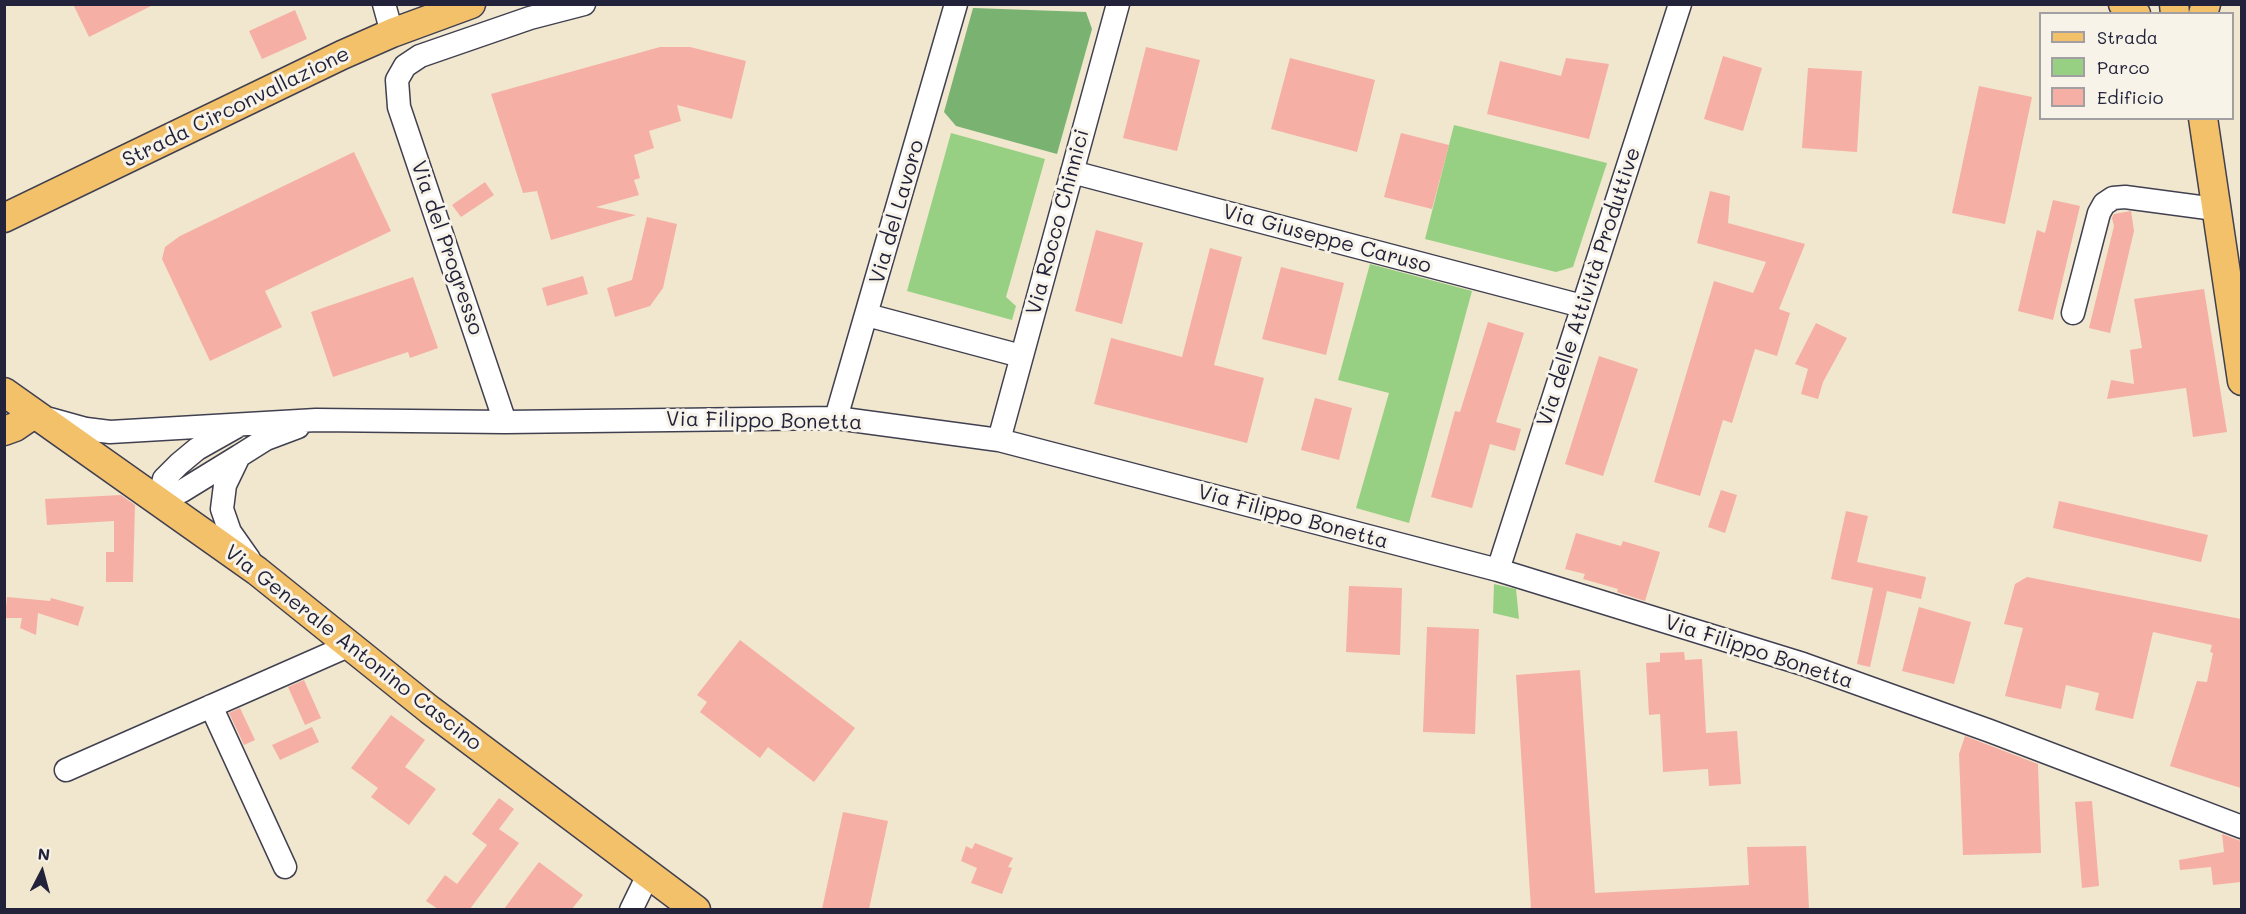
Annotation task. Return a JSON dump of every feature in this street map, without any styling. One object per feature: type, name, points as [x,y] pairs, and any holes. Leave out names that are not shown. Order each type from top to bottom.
[{"type":"main road","name":"Strada Circonvallazione","points":[[5,218],[392,33],[471,4]]},
{"type":"main road","points":[[2203,120],[2241,381]]},
{"type":"main road","name":"Via Generale Antonino Cascino","points":[[4,392],[257,571],[348,646],[696,909]]},
{"type":"main road","points":[[4,431],[15,427],[34,414]]},
{"type":"street","points":[[384,4],[392,33]]},
{"type":"street","name":"Via del Progresso","points":[[505,422],[399,107],[396,93],[399,74],[405,66],[420,56],[530,18],[584,4]]},
{"type":"street","name":"Via del Lavoro","points":[[836,418],[956,4]]},
{"type":"street","name":"Via Rocco Chinnici","points":[[999,440],[1118,4]]},
{"type":"street","name":"Via delle Attività Produttive","points":[[1498,570],[1680,4]]},
{"type":"street","name":"Via Giuseppe Caruso","points":[[1072,172],[1582,306]]},
{"type":"street","points":[[2073,313],[2099,213],[2104,204],[2113,198],[2125,197],[2215,209]]},
{"type":"street","points":[[867,315],[1021,356]]},
{"type":"street","name":"Via Filippo Bonetta","points":[[34,414],[63,424],[111,432],[316,420],[505,422],[836,418],[999,440],[1498,570],[1803,664],[2238,825]]},
{"type":"street","points":[[159,500],[182,491],[266,439],[316,420]]},
{"type":"street","points":[[159,500],[164,478],[179,464],[198,449],[242,423]]},
{"type":"street","points":[[239,456],[225,485],[222,509],[230,532],[257,571]]},
{"type":"street","points":[[66,770],[348,646]]},
{"type":"street","points":[[211,706],[285,867]]},
{"type":"street","points":[[631,909],[649,873]]},
{"type":"green space","points":[[973,8],[1086,12],[1092,29],[1057,154],[956,126],[944,112]]},
{"type":"green space","points":[[1454,125],[1607,163],[1573,267],[1556,272],[1425,239]]},
{"type":"green space","points":[[951,133],[1045,159],[1006,297],[1016,306],[1012,320],[907,291]]},
{"type":"green space","points":[[1370,264],[1472,291],[1409,523],[1356,508],[1389,393],[1338,380]]},
{"type":"green space","points":[[1494,584],[1516,589],[1519,619],[1493,613]]},
{"type":"building","points":[[73,4],[155,4],[89,37]]},
{"type":"building","points":[[295,10],[307,39],[262,59],[249,31]]},
{"type":"building","points":[[660,47],[690,47],[746,61],[732,119],[677,105],[681,121],[649,131],[654,148],[634,155],[640,178],[634,180],[639,195],[596,207],[636,215],[551,240],[537,191],[523,193],[491,94]]},
{"type":"building","points":[[1146,47],[1200,60],[1177,151],[1123,138]]},
{"type":"building","points":[[1723,56],[1762,68],[1743,131],[1704,119]]},
{"type":"building","points":[[1290,58],[1375,80],[1357,152],[1271,129]]},
{"type":"building","points":[[1566,58],[1609,64],[1589,139],[1487,114],[1500,61],[1561,76]]},
{"type":"building","points":[[1808,68],[1862,71],[1857,152],[1802,148]]},
{"type":"building","points":[[1979,86],[2032,97],[2005,224],[1952,213]]},
{"type":"building","points":[[1401,133],[1449,145],[1432,209],[1384,197]]},
{"type":"building","points":[[354,152],[391,231],[265,291],[282,327],[210,361],[162,259],[165,247],[180,236]]},
{"type":"building","points":[[485,182],[494,195],[461,217],[452,205]]},
{"type":"building","points":[[1710,191],[1730,196],[1728,223],[1805,244],[1779,309],[1790,313],[1777,356],[1755,349],[1732,423],[1723,420],[1700,496],[1654,482],[1714,281],[1753,293],[1766,262],[1697,243]]},
{"type":"building","points":[[2053,200],[2080,206],[2053,320],[2018,311],[2037,230],[2045,233]]},
{"type":"building","points":[[2131,211],[2134,231],[2110,333],[2089,328],[2114,226],[2112,218],[2114,214]]},
{"type":"building","points":[[647,217],[677,224],[663,288],[650,306],[615,317],[607,288],[632,280]]},
{"type":"building","points":[[1096,230],[1143,243],[1122,324],[1075,311]]},
{"type":"building","points":[[1210,248],[1242,257],[1214,365],[1264,378],[1247,443],[1094,404],[1111,338],[1182,357]]},
{"type":"building","points":[[1281,267],[1344,283],[1326,355],[1262,339]]},
{"type":"building","points":[[583,276],[588,294],[547,306],[542,288]]},
{"type":"building","points":[[413,277],[438,348],[410,358],[408,352],[333,377],[311,312]]},
{"type":"building","points":[[2204,289],[2227,432],[2193,437],[2186,388],[2107,399],[2111,380],[2134,384],[2130,350],[2142,348],[2134,299]]},
{"type":"building","points":[[1488,322],[1524,333],[1496,422],[1521,429],[1515,451],[1490,444],[1472,508],[1431,497],[1455,411],[1460,412]]},
{"type":"building","points":[[1816,323],[1847,338],[1823,382],[1818,399],[1801,394],[1808,369],[1795,364]]},
{"type":"building","points":[[1599,356],[1638,369],[1603,476],[1565,464]]},
{"type":"building","points":[[1315,398],[1352,408],[1339,460],[1301,450]]},
{"type":"building","points":[[1721,490],[1737,495],[1725,533],[1708,527]]},
{"type":"building","points":[[121,495],[135,505],[133,582],[106,582],[106,552],[114,552],[114,521],[47,525],[45,499]]},
{"type":"building","points":[[2059,501],[2208,535],[2201,562],[2053,528]]},
{"type":"building","points":[[1846,511],[1868,516],[1857,562],[1926,577],[1921,599],[1887,591],[1870,667],[1857,664],[1873,588],[1831,579]]},
{"type":"building","points":[[1576,533],[1621,546],[1623,541],[1660,552],[1645,601],[1617,592],[1618,589],[1583,579],[1585,574],[1565,569]]},
{"type":"building","points":[[2027,577],[2241,619],[2241,788],[2170,766],[2197,681],[2207,682],[2213,653],[2210,652],[2212,645],[2153,632],[2133,719],[2095,710],[2099,693],[2066,685],[2061,709],[2005,696],[2023,628],[2004,624],[2015,584]]},
{"type":"building","points":[[1349,586],[1402,588],[1400,655],[1346,652]]},
{"type":"building","points":[[7,597],[50,601],[51,598],[84,607],[78,626],[38,613],[36,635],[20,628],[22,618],[5,618]]},
{"type":"building","points":[[1919,607],[1971,622],[1954,684],[1902,671]]},
{"type":"building","points":[[1427,627],[1479,629],[1475,734],[1423,732]]},
{"type":"building","points":[[740,640],[855,728],[814,782],[768,747],[760,758],[700,712],[707,702],[697,695]]},
{"type":"building","points":[[1684,652],[1685,660],[1702,659],[1706,733],[1737,731],[1741,784],[1709,786],[1708,769],[1663,772],[1660,714],[1649,715],[1646,663],[1660,662],[1660,653]]},
{"type":"building","points":[[1580,670],[1595,893],[1749,885],[1747,847],[1806,846],[1809,909],[1531,909],[1516,675]]},
{"type":"building","points":[[304,680],[321,718],[305,725],[288,687]]},
{"type":"building","points":[[240,708],[255,740],[244,745],[229,713]]},
{"type":"building","points":[[391,715],[425,740],[405,767],[436,789],[409,825],[371,797],[378,788],[351,768]]},
{"type":"building","points":[[312,727],[319,742],[280,760],[272,745]]},
{"type":"building","points":[[1965,736],[2038,764],[2041,853],[1963,855],[1959,754]]},
{"type":"building","points":[[499,798],[514,809],[499,829],[519,843],[470,909],[438,909],[426,901],[445,875],[457,884],[487,845],[472,834]]},
{"type":"building","points":[[2092,801],[2099,886],[2082,888],[2075,802]]},
{"type":"building","points":[[843,812],[888,821],[869,909],[822,909]]},
{"type":"building","points":[[2222,834],[2241,841],[2241,882],[2213,885],[2211,867],[2180,870],[2179,860],[2224,852]]},
{"type":"building","points":[[975,843],[1013,858],[1008,867],[1012,868],[1002,894],[971,883],[977,868],[961,861],[966,846],[972,849]]},
{"type":"building","points":[[539,862],[583,895],[572,909],[504,909]]}]
